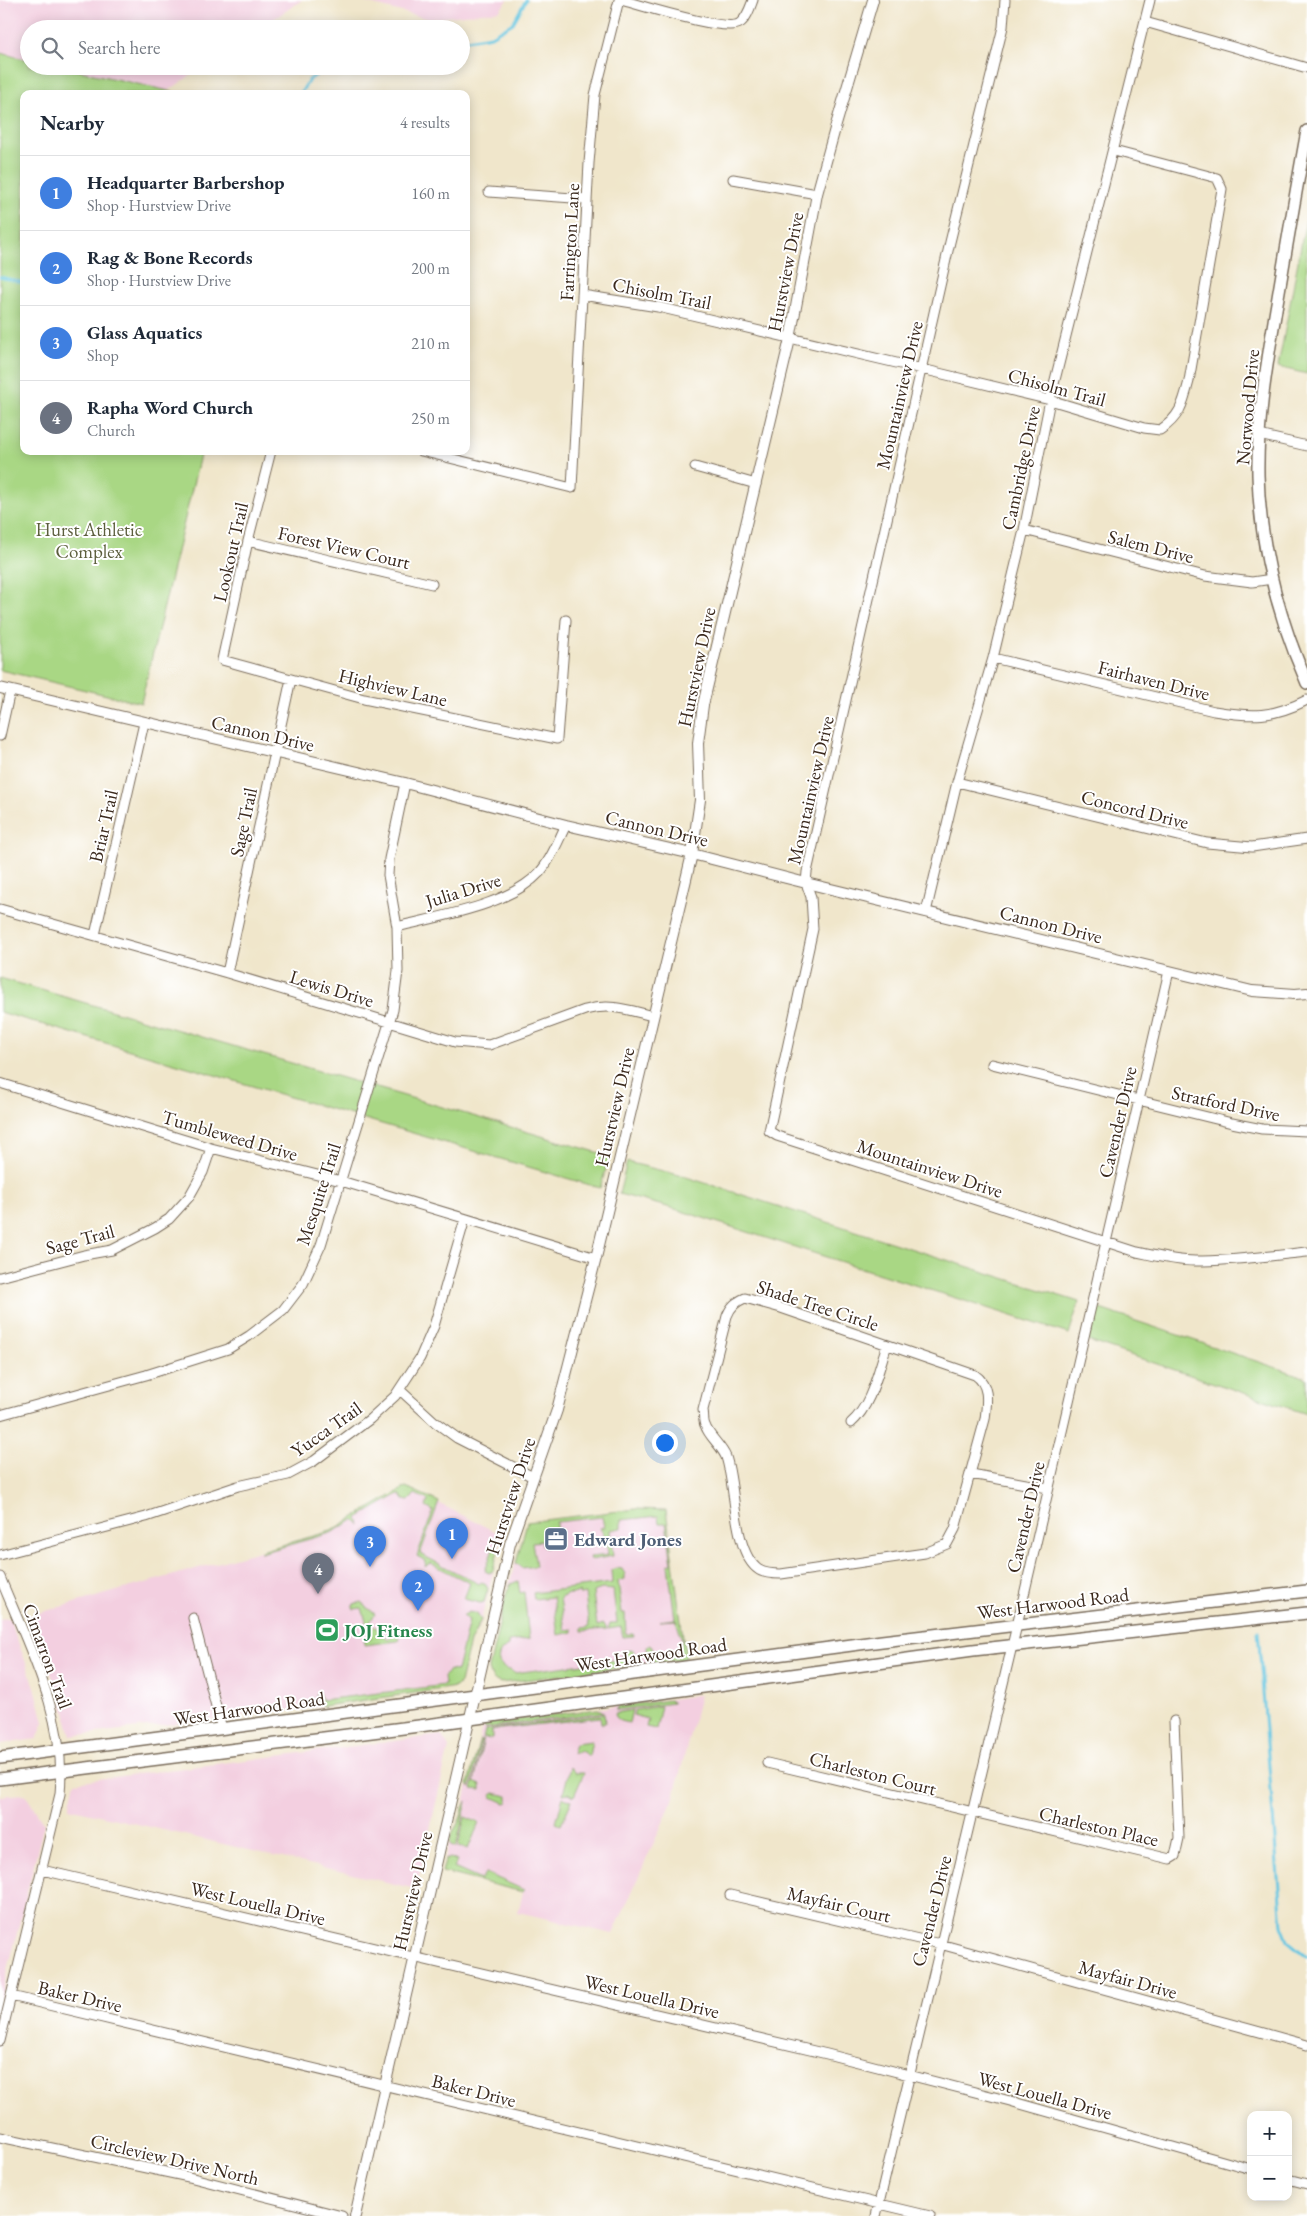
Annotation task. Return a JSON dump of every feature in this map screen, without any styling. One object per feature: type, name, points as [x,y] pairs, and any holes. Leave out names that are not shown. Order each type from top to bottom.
[{"type":"main road","name":"Norwood Drive","points":[[1307,131],[1269,353],[1259,435],[1260,511],[1272,579],[1292,650],[1307,683]]},
{"type":"main road","name":"West Harwood Road","points":[[0,1758],[882,1640],[1307,1591]]},
{"type":"main road","name":"West Harwood Road","points":[[0,1779],[1012,1646],[1307,1614]]},
{"type":"street","points":[[620,0],[712,24],[731,27],[740,24],[745,19],[753,0]]},
{"type":"street","name":"Farrington Lane","points":[[437,455],[572,488],[587,199],[595,95],[620,0]]},
{"type":"street","name":"Hurstview Drive","points":[[355,2216],[510,1544],[557,1410],[596,1258],[692,854],[700,800],[698,743],[703,705],[790,338],[817,194],[873,0]]},
{"type":"street","name":"Mountainview Drive","points":[[1005,0],[1003,26],[950,242],[806,883],[810,897],[813,929],[769,1131],[777,1136],[1137,1252],[1194,1261],[1307,1252]]},
{"type":"street","name":"Cambridge Drive","points":[[926,912],[957,782],[993,658],[1024,530],[1050,400],[1114,151],[1150,0]]},
{"type":"street","points":[[1145,22],[1307,68]]},
{"type":"street","name":"Chisolm Trail","points":[[582,295],[658,307],[1050,400],[1144,428],[1160,430],[1174,421],[1183,405],[1189,381],[1222,188],[1217,178],[1114,151]]},
{"type":"street","points":[[733,179],[817,194]]},
{"type":"street","points":[[489,192],[587,199]]},
{"type":"street","points":[[1259,435],[1307,446]]},
{"type":"street","name":"Lookout Trail","points":[[222,660],[248,541],[270,455]]},
{"type":"street","points":[[695,467],[756,484]]},
{"type":"street","name":"Salem Drive","points":[[1024,530],[1206,576],[1252,582],[1272,579]]},
{"type":"street","name":"Forest View Court","points":[[248,541],[432,584]]},
{"type":"street","name":"Highview Lane","points":[[222,660],[364,699],[557,739],[566,620]]},
{"type":"street","name":"Fairhaven Drive","points":[[993,658],[1214,711],[1246,716],[1287,710],[1307,700]]},
{"type":"street","name":"Sage Trail","points":[[227,973],[291,679]]},
{"type":"street","points":[[0,736],[5,690]]},
{"type":"street","name":"Cannon Drive","points":[[5,690],[405,783],[566,825],[1252,991],[1295,994],[1307,992]]},
{"type":"street","name":"Briar Trail","points":[[95,935],[144,723]]},
{"type":"street","name":"Concord Drive","points":[[957,782],[1207,843],[1252,847],[1307,839]]},
{"type":"street","name":"Mesquite Trail","points":[[0,1415],[137,1377],[228,1349],[249,1336],[283,1310],[303,1284],[321,1245],[393,1010],[398,970],[397,927],[388,875],[389,859],[405,783]]},
{"type":"street","name":"Julia Drive","points":[[397,927],[484,904],[522,887],[539,873],[546,864],[566,825]]},
{"type":"street","name":"Lewis Drive","points":[[0,909],[227,973],[456,1042],[489,1045],[601,1006],[612,1006],[654,1016]]},
{"type":"street","name":"Cavender Drive","points":[[876,2216],[1017,1625],[1169,970]]},
{"type":"street","name":"Stratford Drive","points":[[992,1064],[1262,1129],[1307,1132]]},
{"type":"street","name":"Tumbleweed Drive","points":[[0,1083],[211,1148],[340,1181],[596,1258]]},
{"type":"street","name":"Sage Trail","points":[[0,1277],[84,1255],[112,1250],[155,1228],[169,1219],[189,1197],[203,1172],[211,1148]]},
{"type":"street","name":"Yucca Trail","points":[[0,1555],[146,1517],[238,1486],[288,1474],[314,1461],[362,1425],[400,1390],[420,1358],[434,1326],[465,1219]]},
{"type":"street","name":"Shade Tree Circle","points":[[745,1298],[781,1308],[887,1345],[975,1375],[982,1379],[985,1385],[988,1401],[985,1419],[955,1529],[948,1544],[925,1553],[771,1574],[760,1570],[749,1559],[741,1535],[726,1460],[705,1425],[703,1410],[731,1308],[738,1301],[745,1298]]},
{"type":"street","points":[[852,1424],[867,1400],[887,1345]]},
{"type":"street","points":[[400,1390],[435,1422],[457,1438],[533,1477]]},
{"type":"street","points":[[971,1474],[1048,1488]]},
{"type":"street","name":"Cimarron Trail","points":[[0,1577],[51,1704],[60,1749],[62,1772],[60,1794],[0,2041]]},
{"type":"street","points":[[193,1618],[222,1729]]},
{"type":"street","name":"Charleston Place","points":[[972,1813],[1170,1859],[1175,1856],[1179,1838],[1174,1721]]},
{"type":"street","name":"Charleston Court","points":[[767,1763],[972,1813]]},
{"type":"street","name":"West Louella Drive","points":[[42,1870],[909,2075],[1010,2101],[1247,2168]]},
{"type":"street","name":"Mayfair Court","points":[[730,1895],[940,1944]]},
{"type":"street","name":"Mayfair Drive","points":[[940,1944],[1307,2045]]},
{"type":"street","name":"Baker Drive","points":[[11,1996],[930,2216]]},
{"type":"street","name":"Circleview Drive North","points":[[0,2137],[189,2177],[342,2216]]},
{"type":"street","points":[[1292,2180],[1307,2184]]},
{"type":"shaded area","points":[[0,0],[302,0],[272,20],[20,20],[20,58],[0,53]]},
{"type":"shaded area","points":[[355,0],[508,0],[499,11],[429,19]]},
{"type":"shaded area","points":[[98,75],[191,75],[169,90]]},
{"type":"shaded area","points":[[406,1487],[502,1535],[480,1625],[471,1640],[460,1683],[456,1687],[297,1709],[71,1736],[62,1701],[28,1616],[331,1531]]},
{"type":"shaded area","points":[[636,1509],[666,1510],[686,1659],[501,1683],[493,1680],[489,1669],[504,1602],[527,1522]]},
{"type":"shaded area","points":[[9,1618],[35,1687],[44,1722],[37,1739],[0,1744],[0,1619]]},
{"type":"shaded area","points":[[700,1695],[673,1800],[613,1934],[518,1912],[523,1892],[442,1872],[451,1835],[460,1819],[484,1725]]},
{"type":"shaded area","points":[[441,1735],[449,1747],[416,1889],[69,1808],[75,1782]]},
{"type":"shaded area","points":[[25,1794],[44,1824],[0,2002],[0,1796]]},
{"type":"green space","name":"Hurst Athletic Complex","points":[[0,53],[20,58],[20,75],[98,75],[164,90],[20,90],[20,455],[200,455],[141,703],[0,670]]},
{"type":"green space","points":[[1307,214],[1307,374],[1278,367]]},
{"type":"green space","points":[[0,978],[610,1156],[600,1188],[0,1012]]},
{"type":"green space","points":[[627,1162],[683,1176],[1079,1302],[1069,1334],[675,1209],[619,1194]]},
{"type":"green space","points":[[1097,1308],[1307,1378],[1307,1414],[1088,1341]]},
{"type":"green space","points":[[406,1487],[439,1502],[420,1554],[479,1584],[481,1582],[486,1585],[488,1589],[484,1602],[480,1603],[464,1599],[470,1583],[430,1563],[425,1567],[426,1561],[417,1556],[433,1511],[426,1507],[428,1500],[415,1494],[409,1501],[404,1500],[400,1494],[397,1495],[358,1518],[360,1525],[354,1520],[331,1533],[261,1553],[261,1551],[331,1531]]},
{"type":"green space","points":[[636,1509],[666,1510],[686,1659],[656,1663],[648,1656],[647,1647],[649,1645],[652,1647],[653,1655],[680,1652],[682,1640],[676,1620],[659,1621],[675,1619],[668,1565],[672,1563],[666,1523],[659,1523],[658,1516],[621,1520],[621,1528],[610,1530],[613,1556],[591,1560],[590,1557],[608,1555],[604,1535],[600,1528],[604,1527],[602,1517],[556,1522],[556,1530],[545,1533],[547,1548],[543,1547],[541,1541],[532,1542],[536,1566],[521,1568],[516,1563],[527,1522]]},
{"type":"green space","points":[[494,1546],[498,1551],[493,1571],[489,1573],[485,1571]]},
{"type":"green space","points":[[616,1568],[622,1569],[625,1574],[625,1579],[618,1581],[622,1613],[625,1613],[626,1634],[633,1634],[634,1636],[623,1637],[621,1627],[608,1629],[610,1623],[617,1623],[613,1590],[602,1589],[593,1592],[597,1626],[604,1624],[607,1629],[582,1631],[582,1628],[589,1627],[585,1594],[580,1595],[579,1592],[570,1595],[570,1593],[560,1598],[565,1630],[573,1629],[573,1632],[558,1635],[553,1597],[534,1599],[533,1593],[612,1583],[611,1570]]},
{"type":"green space","points":[[518,1581],[520,1593],[524,1592],[529,1639],[508,1642],[508,1646],[499,1655],[500,1664],[504,1668],[514,1673],[615,1660],[623,1658],[623,1651],[633,1650],[636,1657],[630,1666],[501,1683],[493,1680],[489,1669],[507,1591],[511,1584]]},
{"type":"green space","points":[[361,1602],[375,1614],[370,1622],[388,1639],[394,1634],[399,1639],[398,1641],[364,1645],[364,1641],[371,1639],[362,1608],[354,1609],[353,1607],[353,1604]]},
{"type":"green space","points":[[469,1612],[477,1614],[481,1620],[470,1642],[460,1683],[456,1687],[324,1706],[318,1703],[316,1695],[319,1693],[322,1700],[445,1685],[444,1677],[449,1670],[457,1671],[469,1620],[462,1616]]},
{"type":"green space","points":[[669,1700],[673,1703],[616,1710],[619,1706]]},
{"type":"green space","points":[[661,1706],[656,1729],[646,1727],[648,1719],[633,1715],[635,1710]]},
{"type":"green space","points":[[598,1709],[604,1712],[485,1728],[483,1726],[490,1723]]},
{"type":"green space","points":[[632,1710],[629,1723],[621,1721],[616,1717],[615,1713]]},
{"type":"green space","points":[[604,1714],[605,1723],[603,1724],[600,1717],[492,1730],[492,1739],[484,1738],[474,1782],[481,1785],[481,1790],[472,1789],[485,1730]]},
{"type":"green space","points":[[481,1740],[470,1788],[468,1784]]},
{"type":"green space","points":[[592,1741],[589,1756],[581,1751],[572,1754],[575,1743]]},
{"type":"green space","points":[[570,1767],[575,1773],[584,1773],[574,1796],[569,1793],[563,1794]]},
{"type":"green space","points":[[494,1793],[508,1796],[508,1802],[505,1803],[492,1797],[491,1795]]},
{"type":"green space","points":[[563,1797],[572,1800],[561,1825],[556,1823]]},
{"type":"green space","points":[[467,1801],[456,1847],[451,1845],[450,1838]]},
{"type":"green space","points":[[465,1817],[479,1823],[468,1849],[458,1846]]},
{"type":"green space","points":[[450,1858],[457,1861],[454,1868],[481,1880],[486,1873],[524,1890],[523,1892],[442,1872],[445,1860]]},
{"type":"waterway","points":[[470,40],[491,36],[513,23],[526,0]]},
{"type":"waterway","points":[[303,90],[309,80],[316,75]]},
{"type":"waterway","points":[[0,277],[20,282]]},
{"type":"waterway","points":[[1258,1631],[1282,1926],[1288,1941],[1307,1957]]},
{"type":"place","name":"Edward Jones","points":[[556,1539]]},
{"type":"place","name":"Headquarter Barbershop","points":[[452,1559]]},
{"type":"place","name":"Glass Aquatics","points":[[370,1567]]},
{"type":"place","name":"Rapha Word Church","points":[[318,1594]]},
{"type":"place","name":"Rag & Bone Records","points":[[418,1611]]},
{"type":"place","name":"JOJ Fitness","points":[[327,1630]]}]
